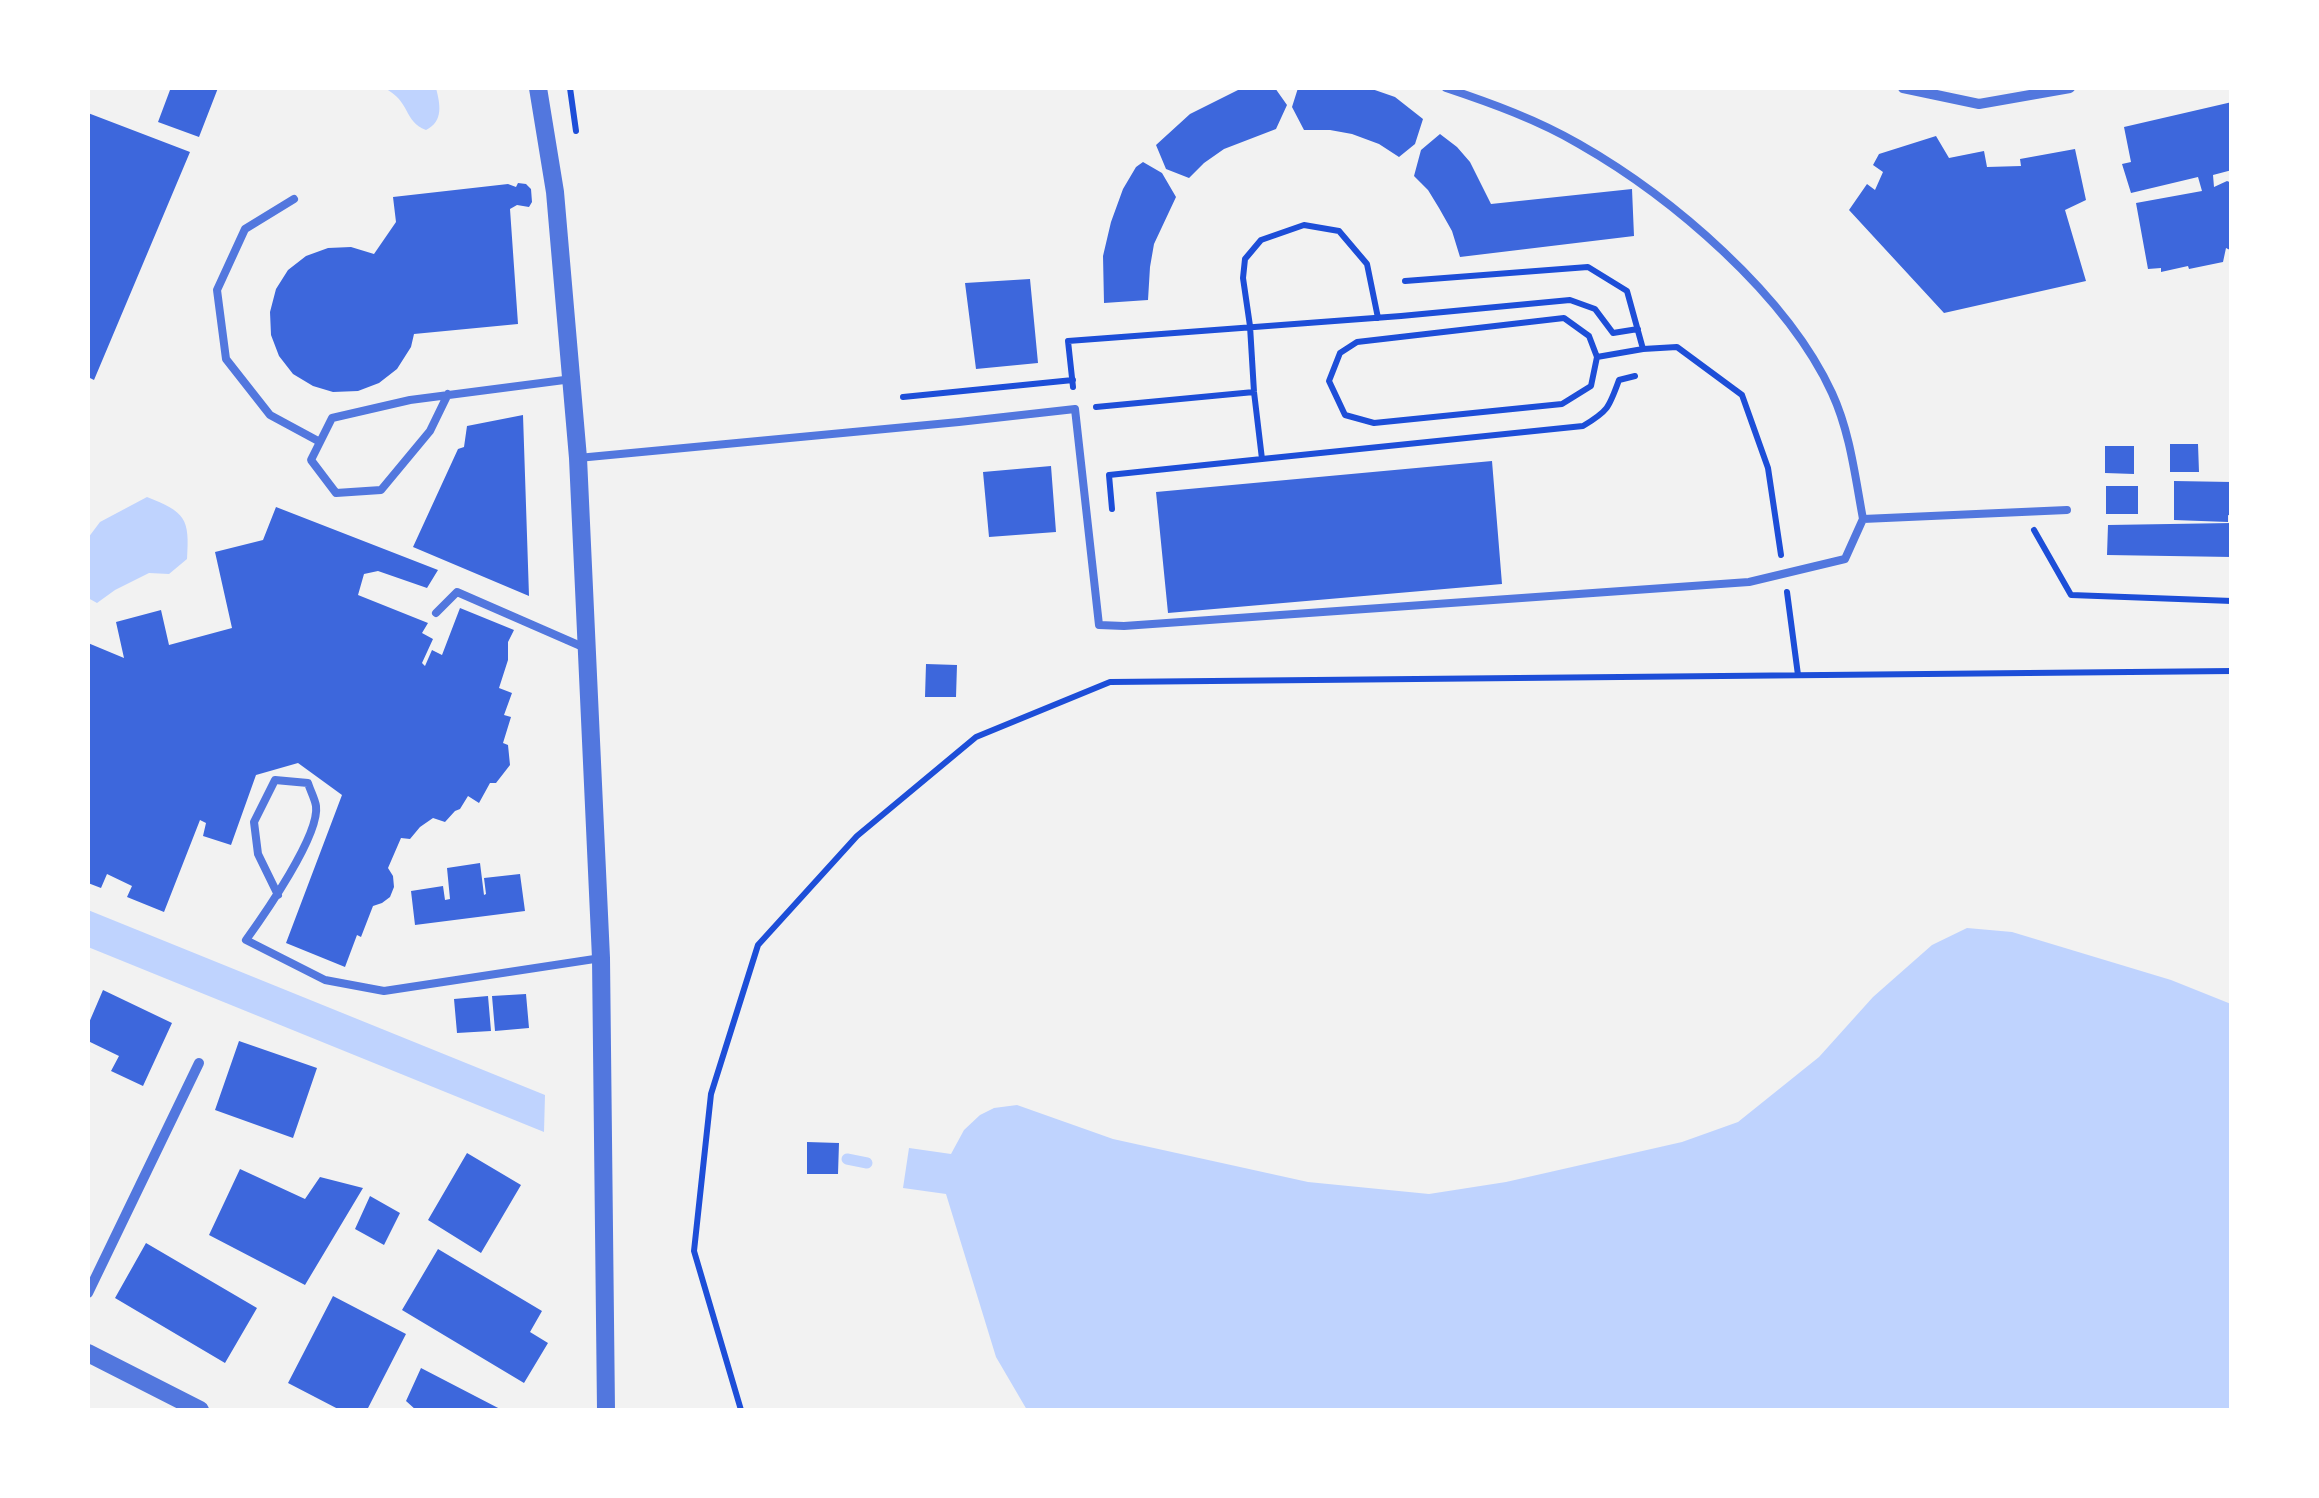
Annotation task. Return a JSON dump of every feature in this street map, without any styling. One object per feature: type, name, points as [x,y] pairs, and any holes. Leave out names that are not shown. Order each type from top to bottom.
[{"type":"street","points":[[538,88],[555,192],[578,458],[601,958],[606,1410]]},
{"type":"street","points":[[1903,88],[1979,104],[2070,88]]},
{"type":"street","points":[[88,1293],[198,1063]]},
{"type":"street","points":[[88,1353],[200,1410]]},
{"type":"lane","points":[[578,458],[1075,409],[1099,625],[1748,582],[1845,560],[1863,518],[1846,430],[1816,362],[1782,312],[1682,216],[1630,177],[1538,124],[1446,88]]},
{"type":"lane","points":[[294,199],[245,230],[217,290],[226,359],[270,416],[320,442]]},
{"type":"lane","points":[[448,394],[430,431],[381,490],[336,493],[311,460],[332,418],[410,400],[448,394],[572,379]]},
{"type":"lane","points":[[1863,518],[2067,510]]},
{"type":"lane","points":[[436,613],[457,592],[587,648]]},
{"type":"lane","points":[[278,895],[258,854],[254,822],[276,780],[308,783],[317,808],[306,842],[278,895],[246,940],[324,980],[384,991],[601,958]]},
{"type":"path","points":[[1262,459],[1243,278],[1246,258],[1261,240],[1304,225],[1339,231],[1367,264],[1378,318]]},
{"type":"path","points":[[1404,281],[1588,267],[1627,291],[1644,349]]},
{"type":"path","points":[[1254,392],[1075,409],[1068,341],[1570,300],[1595,309],[1613,333],[1638,329]]},
{"type":"path","points":[[1564,318],[1589,336],[1598,356],[1591,386],[1562,404],[1374,423],[1344,415],[1328,381],[1340,353],[1357,342],[1564,318]]},
{"type":"path","points":[[1598,356],[1677,347],[1742,395],[1768,468],[1798,675]]},
{"type":"path","points":[[1114,526],[1108,474],[1582,426],[1610,405],[1618,380],[1635,376]]},
{"type":"path","points":[[903,397],[1072,380]]},
{"type":"path","points":[[2023,512],[2071,595],[2232,601]]},
{"type":"path","points":[[741,1410],[694,1251],[711,1094],[758,944],[856,836],[976,737],[1110,682],[2232,671]]},
{"type":"water","points":[[384,88],[436,88],[436,122],[426,130],[419,126],[399,99]]},
{"type":"water","points":[[147,497],[170,507],[182,518],[186,525],[187,559],[169,574],[149,573],[97,603],[88,598],[88,538],[100,522]]},
{"type":"water","points":[[88,910],[545,1095],[544,1132],[88,947]]},
{"type":"water","points":[[1967,928],[2012,932],[2171,980],[2231,1004],[2231,1410],[1027,1410],[996,1357],[946,1194],[903,1188],[909,1148],[951,1154],[964,1130],[980,1115],[994,1108],[1017,1105],[1113,1139],[1308,1182],[1429,1194],[1506,1182],[1682,1142],[1738,1122],[1819,1057],[1873,997],[1932,945]]},
{"type":"building","points":[[164,88],[218,88],[199,137],[158,122],[170,90]]},
{"type":"building","points":[[1242,88],[1275,88],[1287,105],[1276,129],[1224,149],[1189,178],[1166,169],[1156,145],[1190,114]]},
{"type":"building","points":[[1298,88],[1369,88],[1395,97],[1423,119],[1415,144],[1399,157],[1352,134],[1304,130],[1292,107]]},
{"type":"building","points":[[2232,102],[2232,170],[2213,175],[2214,187],[2227,181],[2232,183],[2232,251],[2226,248],[2223,262],[2161,272],[2161,268],[2148,269],[2136,203],[2202,191],[2198,177],[2131,193],[2122,164],[2131,162],[2124,127]]},
{"type":"building","points":[[88,113],[190,152],[94,380],[88,377]]},
{"type":"building","points":[[1440,134],[1470,162],[1491,204],[1632,189],[1634,236],[1460,257],[1439,208],[1414,176],[1421,150]]},
{"type":"building","points":[[1936,136],[1949,158],[1984,151],[1987,167],[2021,166],[2020,159],[2075,149],[2086,200],[2065,210],[2086,281],[1944,313],[1849,210],[1867,184],[1875,190],[1883,172],[1873,165],[1879,154]]},
{"type":"building","points":[[1143,162],[1162,173],[1176,197],[1154,244],[1148,300],[1104,303],[1103,256],[1111,222],[1123,189]]},
{"type":"building","points":[[518,183],[531,189],[532,202],[529,207],[517,205],[510,209],[518,324],[414,334],[397,369],[379,383],[358,391],[333,392],[293,374],[279,356],[271,335],[270,312],[276,289],[288,270],[306,256],[328,248],[351,247],[374,254],[396,222],[393,197],[508,184],[516,187]]},
{"type":"building","points":[[1030,279],[1038,363],[976,369],[965,283]]},
{"type":"building","points":[[523,415],[529,596],[413,547],[458,449],[464,447],[467,426]]},
{"type":"building","points":[[2170,444],[2198,444],[2199,472],[2170,472]]},
{"type":"building","points":[[2105,446],[2134,446],[2134,474],[2105,473]]},
{"type":"building","points":[[1492,461],[1502,584],[1168,613],[1156,492]]},
{"type":"building","points":[[1051,466],[1056,532],[989,537],[983,472]]},
{"type":"building","points":[[2174,481],[2232,482],[2232,516],[2228,515],[2228,522],[2174,520]]},
{"type":"building","points":[[2106,486],[2138,486],[2138,514],[2106,514]]},
{"type":"building","points":[[276,507],[438,570],[427,588],[378,571],[364,574],[358,595],[428,623],[422,633],[433,639],[422,663],[425,666],[432,650],[442,655],[460,608],[514,630],[499,688],[512,693],[504,715],[511,717],[503,743],[508,745],[510,765],[496,783],[490,783],[479,803],[468,796],[445,822],[433,818],[410,839],[401,838],[388,868],[394,887],[390,897],[373,906],[345,967],[286,943],[342,795],[298,763],[256,775],[231,845],[203,836],[206,823],[200,820],[164,912],[127,897],[132,886],[107,874],[101,888],[88,883],[88,643],[124,658],[116,622],[161,610],[169,645],[232,628],[215,552],[263,540]]},
{"type":"building","points":[[2232,523],[2232,557],[2107,555],[2108,525]]},
{"type":"building","points":[[926,664],[957,665],[956,697],[925,697]]},
{"type":"building","points":[[480,863],[484,895],[484,878],[520,874],[525,911],[415,925],[411,891],[443,886],[445,900],[450,899],[447,868]]},
{"type":"building","points":[[103,990],[172,1023],[143,1086],[111,1071],[119,1056],[88,1041],[88,1025]]},
{"type":"building","points":[[526,994],[529,1028],[495,1031],[492,996]]},
{"type":"building","points":[[488,996],[491,1031],[457,1033],[454,999]]},
{"type":"building","points":[[239,1041],[317,1068],[293,1138],[215,1110]]},
{"type":"building","points":[[807,1142],[839,1143],[838,1174],[807,1174]]},
{"type":"building","points":[[467,1153],[521,1185],[481,1253],[428,1220]]},
{"type":"building","points":[[240,1169],[305,1199],[320,1177],[363,1188],[305,1285],[209,1235]]},
{"type":"building","points":[[370,1196],[400,1213],[384,1245],[355,1229]]},
{"type":"building","points":[[146,1243],[257,1308],[225,1363],[115,1298]]},
{"type":"building","points":[[438,1249],[542,1311],[530,1332],[548,1343],[524,1383],[402,1310]]},
{"type":"building","points":[[333,1296],[406,1334],[367,1410],[340,1410],[288,1383]]},
{"type":"building","points":[[421,1368],[502,1410],[416,1410],[406,1401]]},
{"type":"waterway","points":[[847,1159],[867,1163]]}]
